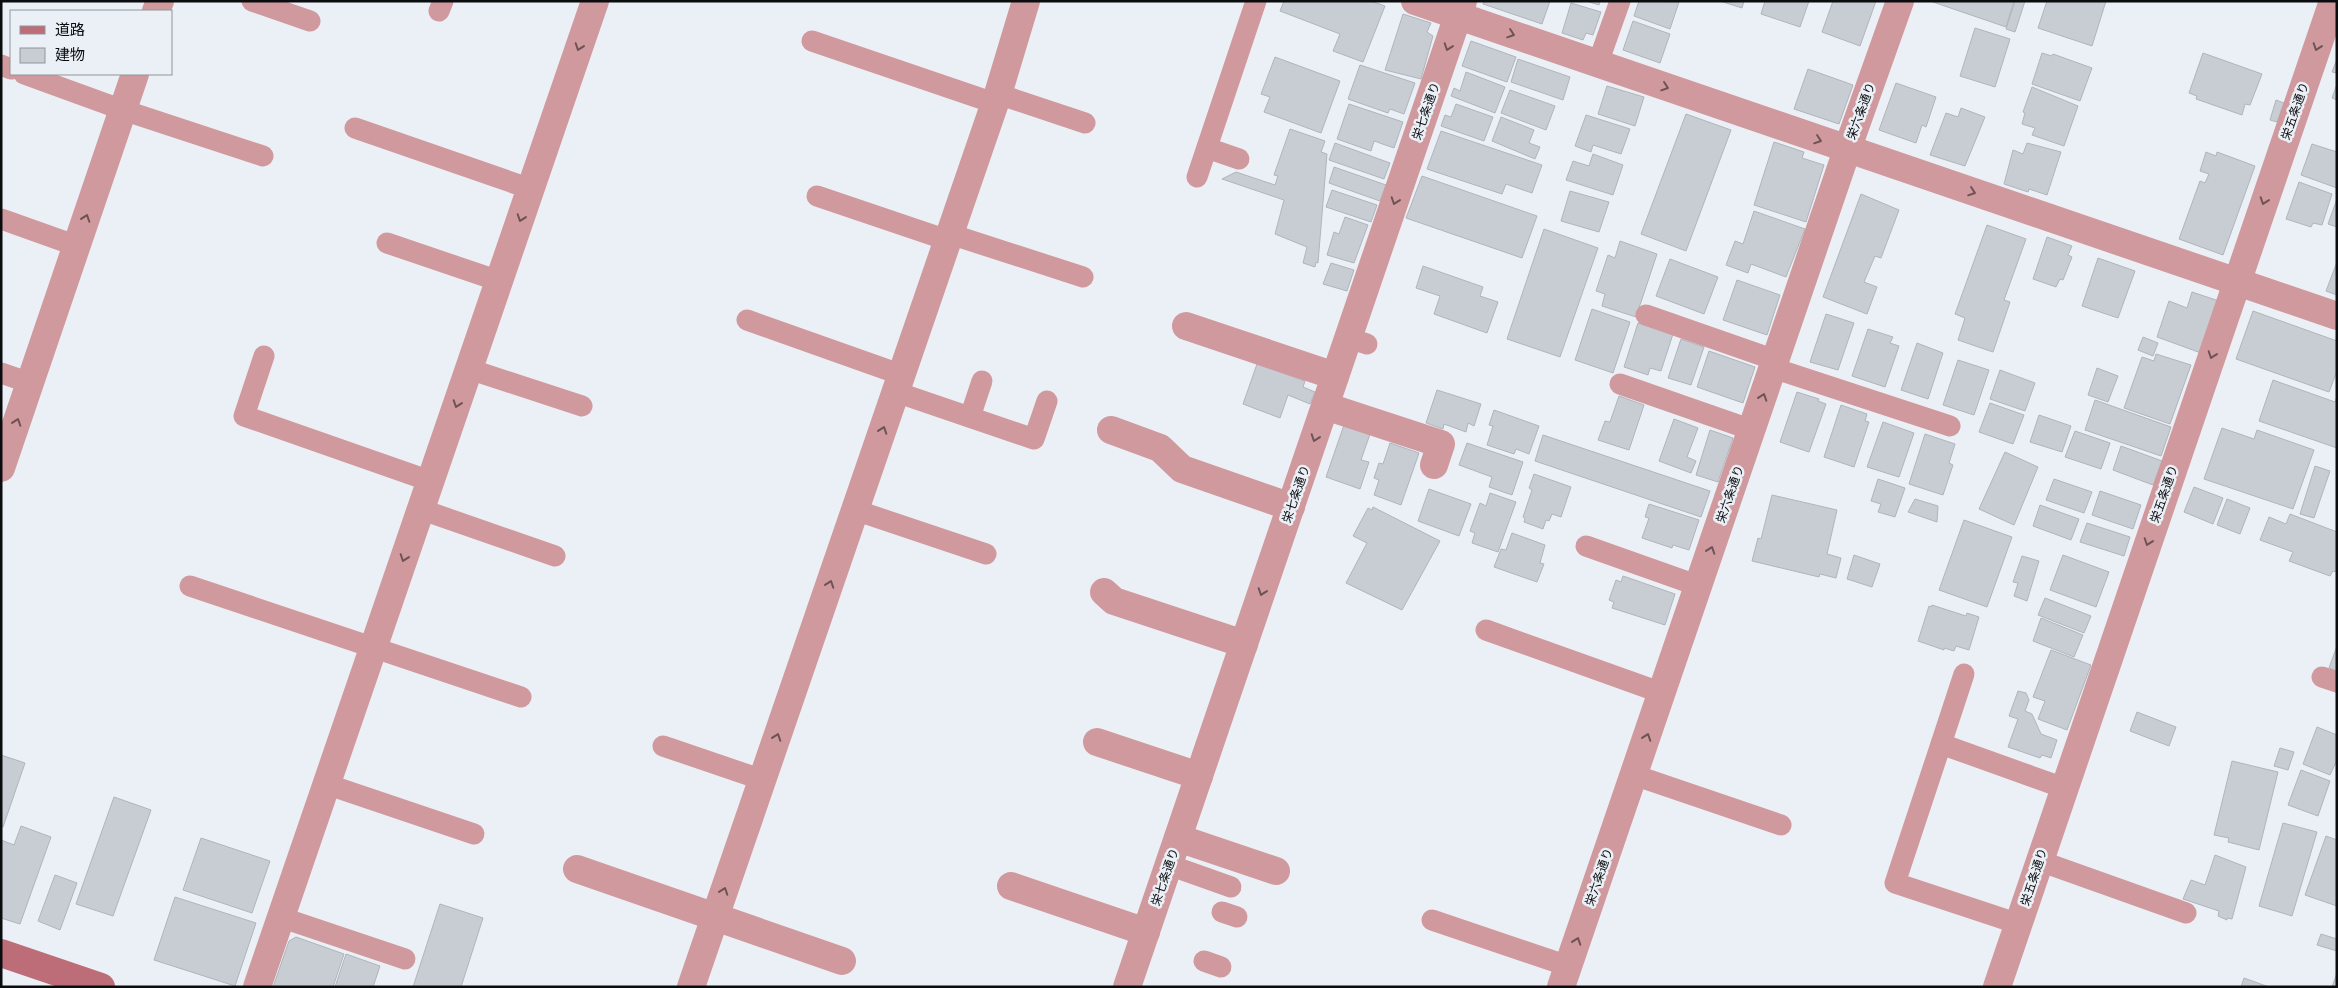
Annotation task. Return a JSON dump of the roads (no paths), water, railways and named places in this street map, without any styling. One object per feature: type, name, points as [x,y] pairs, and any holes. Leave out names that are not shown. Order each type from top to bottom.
[{"type":"street","points":[[692,987],[949,237],[996,98],[1026,1]]},
{"type":"street","points":[[1415,1],[1461,9],[1598,64],[2337,316]]},
{"type":"street","name":"栄六条通り","points":[[1565,977],[1847,150],[1900,1]]},
{"type":"street","name":"栄五条通り","points":[[1997,987],[2333,1]]},
{"type":"street","points":[[257,987],[531,189],[591,2]]},
{"type":"street","name":"栄七条通り","points":[[1127,987],[1335,376],[1357,341],[1461,9]]},
{"type":"street","points":[[1,468],[135,75]]},
{"type":"street","points":[[1186,326],[1335,376]]},
{"type":"street","points":[[1325,406],[1441,444],[1434,465]]},
{"type":"street","points":[[1110,430],[1160,448],[1182,469],[1291,507]]},
{"type":"street","points":[[1104,592],[1114,601],[1244,644]]},
{"type":"street","points":[[1097,742],[1199,776]]},
{"type":"street","points":[[1178,838],[1276,871]]},
{"type":"street","points":[[577,869],[842,961]]},
{"type":"street","points":[[1011,886],[1146,932]]},
{"type":"street","points":[[1,953],[101,987]]},
{"type":"lane","points":[[252,1],[310,20]]},
{"type":"lane","points":[[1197,177],[1256,1]]},
{"type":"lane","points":[[1598,64],[1620,1]]},
{"type":"lane","points":[[812,41],[996,98],[1085,123]]},
{"type":"lane","points":[[27,75],[123,110],[262,156]]},
{"type":"lane","points":[[355,128],[531,189]]},
{"type":"lane","points":[[1207,148],[1238,159]]},
{"type":"lane","points":[[816,196],[1084,277]]},
{"type":"lane","points":[[1,219],[77,246]]},
{"type":"lane","points":[[387,243],[499,281]]},
{"type":"lane","points":[[1646,315],[1774,364],[1950,426]]},
{"type":"lane","points":[[747,320],[899,383],[970,417],[1034,439],[1047,401]]},
{"type":"lane","points":[[264,356],[244,416],[430,480]]},
{"type":"lane","points":[[469,369],[582,406]]},
{"type":"lane","points":[[1,373],[30,383]]},
{"type":"lane","points":[[970,417],[982,381]]},
{"type":"lane","points":[[1620,384],[1752,430]]},
{"type":"lane","points":[[420,509],[555,556]]},
{"type":"lane","points":[[855,510],[986,554]]},
{"type":"lane","points":[[1586,546],[1699,586]]},
{"type":"lane","points":[[190,586],[520,697]]},
{"type":"lane","points":[[1486,630],[1662,693]]},
{"type":"lane","points":[[1964,674],[1895,883],[2018,924]]},
{"type":"lane","points":[[1941,744],[2064,788]]},
{"type":"lane","points":[[663,746],[763,780]]},
{"type":"lane","points":[[1634,775],[1781,825]]},
{"type":"lane","points":[[326,784],[474,834]]},
{"type":"lane","points":[[2040,861],[2186,913]]},
{"type":"lane","points":[[1169,865],[1231,887]]},
{"type":"lane","points":[[280,917],[405,959]]},
{"type":"lane","points":[[1432,920],[1565,977]]}]
